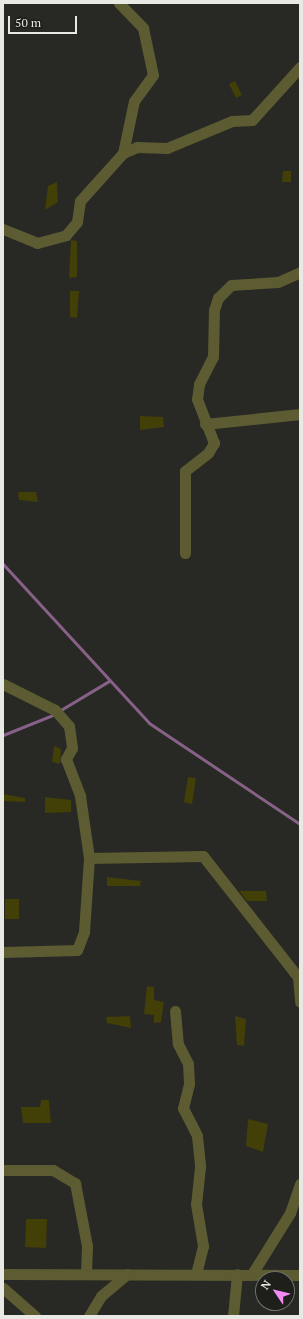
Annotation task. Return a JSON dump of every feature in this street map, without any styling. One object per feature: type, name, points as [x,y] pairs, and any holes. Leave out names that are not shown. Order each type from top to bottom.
[{"type":"street","points":[[120,3],[143,28],[152,74],[134,101],[123,153]]},
{"type":"street","points":[[3,229],[37,242],[66,235],[76,222],[80,201],[123,153],[136,147],[167,148],[232,120],[252,120],[300,70]]},
{"type":"street","points":[[185,553],[183,476],[214,443],[205,424],[197,399],[199,384],[213,357],[214,310],[218,298],[231,285],[278,282],[300,272]]},
{"type":"street","points":[[205,424],[300,414]]},
{"type":"street","points":[[3,684],[55,710],[69,726],[72,748],[66,759],[80,796],[89,858],[84,932],[76,950],[3,952]]},
{"type":"street","points":[[89,858],[203,856],[298,977],[300,1002]]},
{"type":"street","points":[[175,1011],[178,1044],[188,1064],[189,1084],[183,1108],[196,1136],[200,1167],[196,1204],[203,1246],[196,1274]]},
{"type":"street","points":[[3,1170],[53,1170],[75,1183],[87,1242],[86,1272]]},
{"type":"street","points":[[252,1274],[290,1213],[300,1185]]},
{"type":"street","points":[[3,1274],[86,1272],[127,1274],[300,1275]]},
{"type":"street","points":[[89,1316],[101,1296],[127,1274]]},
{"type":"street","points":[[233,1316],[237,1274]]},
{"type":"street","points":[[3,1288],[35,1316]]},
{"type":"building","points":[[235,81],[242,95],[236,98],[229,84]]},
{"type":"building","points":[[283,171],[291,171],[291,182],[282,182]]},
{"type":"building","points":[[57,182],[58,202],[45,210],[48,186]]},
{"type":"building","points":[[71,240],[77,241],[77,277],[69,278]]},
{"type":"building","points":[[70,291],[79,291],[77,318],[70,317]]},
{"type":"building","points":[[140,416],[163,417],[164,427],[140,430]]},
{"type":"building","points":[[18,492],[36,492],[38,502],[19,500]]},
{"type":"building","points":[[54,746],[61,749],[60,764],[52,762]]},
{"type":"building","points":[[188,777],[196,778],[192,804],[184,802]]},
{"type":"building","points":[[3,794],[25,798],[25,802],[3,801]]},
{"type":"building","points":[[45,797],[71,800],[71,812],[45,813]]},
{"type":"building","points":[[107,877],[141,881],[140,886],[107,886]]},
{"type":"building","points":[[239,891],[266,891],[267,901],[247,901]]},
{"type":"building","points":[[5,899],[19,899],[19,919],[5,919]]},
{"type":"building","points":[[147,986],[154,987],[154,1000],[164,1002],[161,1022],[154,1023],[154,1015],[144,1014]]},
{"type":"building","points":[[130,1016],[131,1028],[107,1023],[106,1017]]},
{"type":"building","points":[[235,1016],[246,1019],[244,1046],[237,1045]]},
{"type":"building","points":[[41,1100],[49,1100],[51,1123],[23,1123],[21,1107],[40,1107]]},
{"type":"building","points":[[248,1119],[268,1124],[263,1152],[246,1146]]},
{"type":"building","points":[[26,1219],[47,1219],[46,1248],[25,1247]]},
{"type":"waterway","points":[[3,564],[149,723],[300,824]]},
{"type":"waterway","points":[[59,711],[109,681]]},
{"type":"waterway","points":[[3,735],[55,714]]}]
